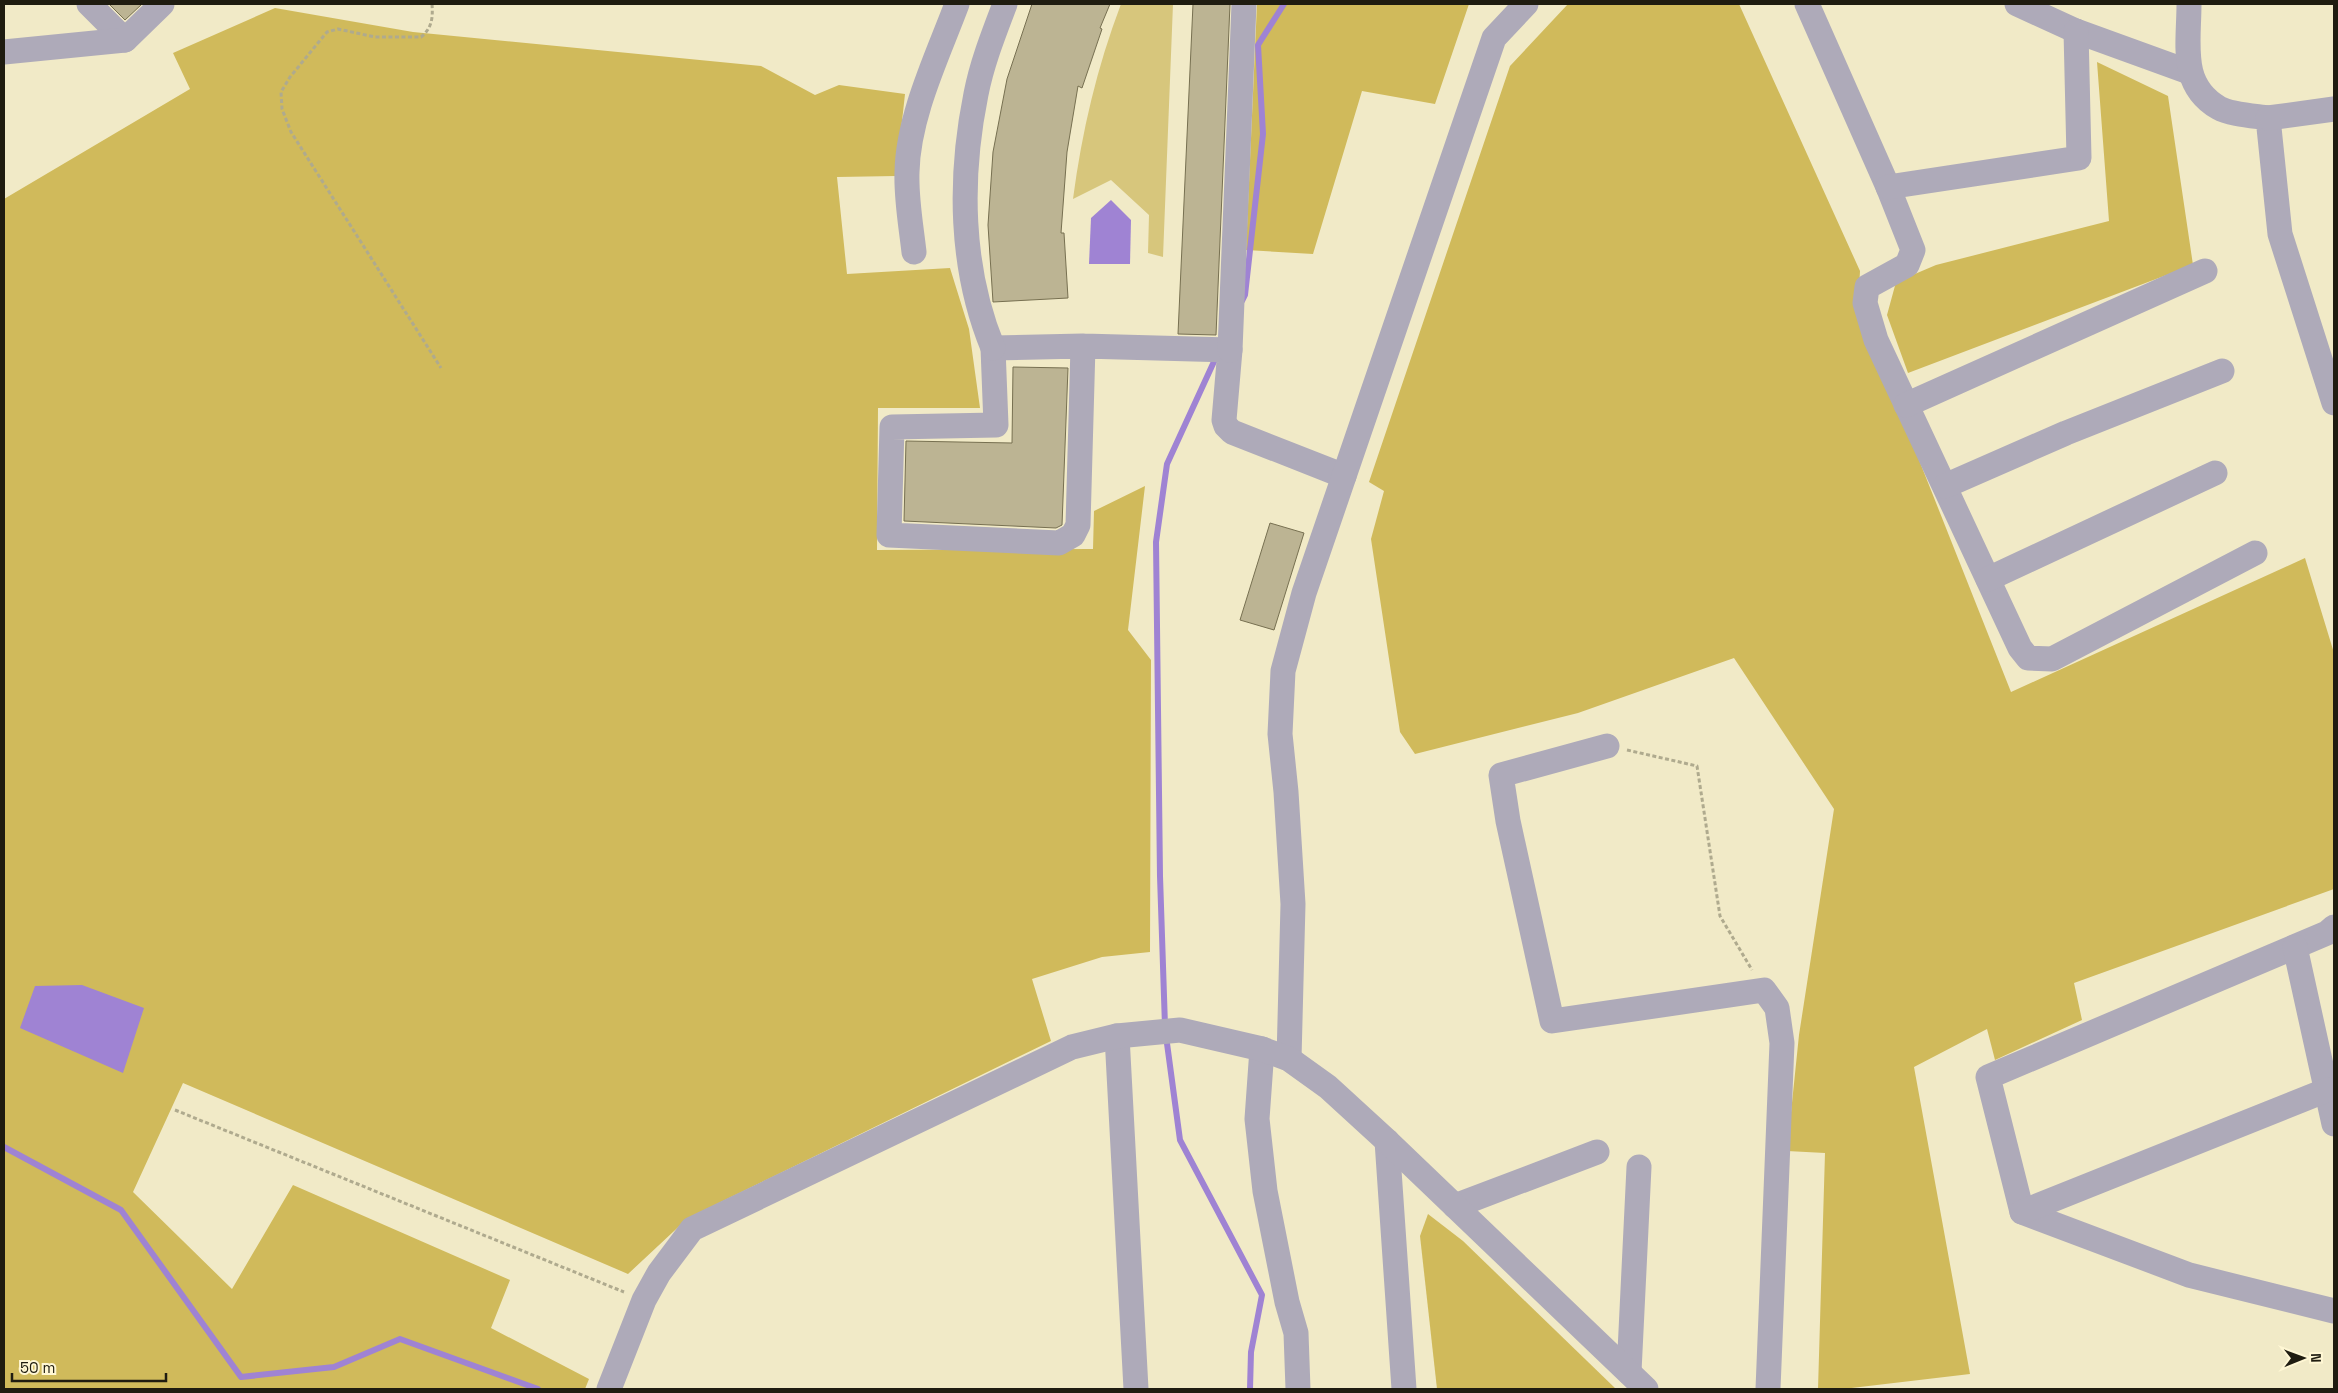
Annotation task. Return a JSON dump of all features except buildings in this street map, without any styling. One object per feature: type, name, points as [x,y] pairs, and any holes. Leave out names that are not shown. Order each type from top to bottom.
[{"type":"street","points":[[89,4],[124,40]]},
{"type":"street","points":[[4,52],[124,40],[162,4]]},
{"type":"street","points":[[914,252],[908,200],[907,170],[915,120],[957,4]]},
{"type":"street","points":[[1005,4],[976,93],[969,138],[965,205],[970,271],[984,326],[993,348],[996,425],[892,427],[888,535],[1059,543],[1073,535],[1078,525],[1083,346]]},
{"type":"street","points":[[1244,4],[1230,350],[1224,420],[1226,426],[1232,432],[1344,476]]},
{"type":"street","points":[[1289,1059],[1293,904],[1286,792],[1280,734],[1283,671],[1304,592],[1494,38],[1526,4]]},
{"type":"street","points":[[1807,4],[1888,187],[1913,250],[1907,265],[1867,287],[1865,303],[1876,340],[2020,648],[2028,658],[2052,659],[2255,552]]},
{"type":"street","points":[[2017,4],[2076,31],[2189,72]]},
{"type":"street","points":[[2189,4],[2189,72],[2198,92],[2220,109],[2268,118],[2334,109]]},
{"type":"street","points":[[1888,187],[2079,158],[2076,31]]},
{"type":"street","points":[[2268,118],[2280,234],[2334,403]]},
{"type":"street","points":[[1906,405],[2205,271]]},
{"type":"street","points":[[993,348],[1083,346],[1230,350]]},
{"type":"street","points":[[1944,486],[2066,433],[2222,371]]},
{"type":"street","points":[[1988,579],[2215,473]]},
{"type":"street","points":[[1607,746],[1501,775],[1508,821],[1552,1021],[1764,990],[1777,1008],[1782,1043],[1768,1389]]},
{"type":"street","points":[[2022,1212],[1988,1077],[2295,947],[2327,933],[2334,927]]},
{"type":"street","points":[[2295,947],[2334,1124]]},
{"type":"street","points":[[610,1389],[644,1300],[659,1273],[692,1229],[1072,1047],[1117,1036],[1180,1030],[1262,1049],[1289,1059],[1328,1087],[1646,1389]]},
{"type":"street","points":[[1117,1036],[1136,1389]]},
{"type":"street","points":[[1262,1049],[1257,1119],[1265,1191],[1287,1302],[1296,1333],[1298,1389]]},
{"type":"street","points":[[2022,1212],[2327,1090]]},
{"type":"street","points":[[1387,1141],[1404,1389]]},
{"type":"street","points":[[1455,1206],[1596,1152]]},
{"type":"street","points":[[1629,1372],[1639,1167]]},
{"type":"street","points":[[2022,1212],[2190,1275],[2334,1311]]},
{"type":"path","points":[[432,4],[433,17],[427,32],[420,37],[375,37],[338,29],[327,32],[290,77],[281,92],[282,110],[291,132],[441,368]]},
{"type":"path","points":[[1607,746],[1696,766],[1720,916],[1764,990]]},
{"type":"path","points":[[175,1110],[644,1300]]},
{"type":"shaded area","points":[[1121,4],[1173,4],[1163,257],[1148,253],[1149,215],[1111,180],[1073,199],[1091,100]]},
{"type":"shaded area","points":[[1257,4],[1469,4],[1435,104],[1362,91],[1313,254],[1246,250]]},
{"type":"shaded area","points":[[1568,4],[1739,4],[1860,271],[1858,306],[2011,692],[2305,558],[2334,653],[2334,889],[2074,983],[2082,1020],[1995,1060],[1987,1029],[1914,1067],[1970,1374],[1843,1389],[1818,1389],[1825,1153],[1787,1151],[1799,1035],[1834,809],[1734,658],[1578,713],[1415,754],[1400,732],[1371,539],[1384,491],[1369,482],[1510,66]]},
{"type":"shaded area","points":[[275,8],[413,32],[761,66],[815,95],[839,85],[905,94],[896,176],[837,177],[847,274],[950,268],[969,329],[980,408],[878,408],[877,550],[1093,549],[1094,511],[1145,486],[1128,630],[1151,660],[1150,952],[1102,957],[1032,979],[1051,1041],[688,1218],[628,1274],[183,1083],[133,1192],[232,1289],[293,1185],[510,1280],[491,1328],[589,1379],[585,1389],[4,1389],[4,199],[190,89],[173,53]]},
{"type":"shaded area","points":[[2097,62],[2168,96],[2193,265],[1908,373],[1887,315],[1896,282],[1936,265],[2109,221]]},
{"type":"shaded area","points":[[1111,200],[1131,220],[1130,264],[1089,264],[1091,218]]},
{"type":"shaded area","points":[[82,985],[144,1008],[123,1073],[20,1028],[35,986]]},
{"type":"shaded area","points":[[1428,1214],[1463,1241],[1616,1389],[1437,1389],[1420,1236]]},
{"type":"waterway","points":[[1242,301],[1245,295],[1263,134],[1258,45],[1284,4]]},
{"type":"waterway","points":[[1165,1026],[1160,876],[1156,542],[1167,464],[1217,355]]},
{"type":"waterway","points":[[1166,1036],[1180,1140],[1262,1295],[1251,1352],[1250,1389]]},
{"type":"waterway","points":[[4,1147],[121,1210],[241,1377],[334,1367],[400,1339],[538,1389]]}]
